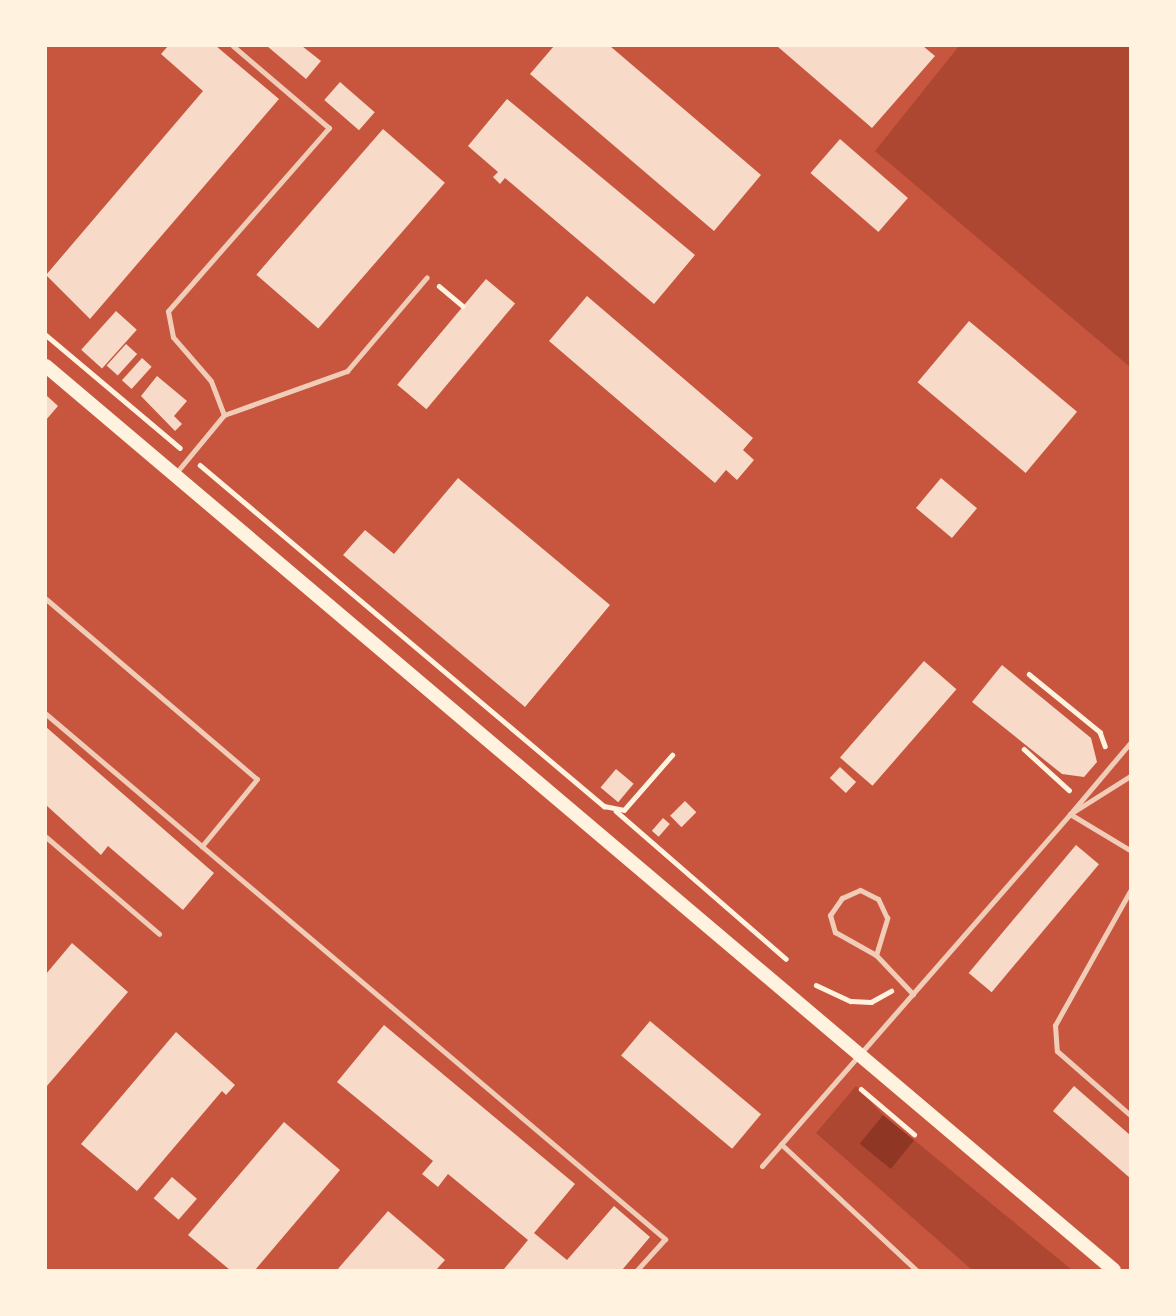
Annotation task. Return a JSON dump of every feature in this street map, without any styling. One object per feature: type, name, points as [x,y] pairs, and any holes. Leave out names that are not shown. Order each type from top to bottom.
[{"type":"main road","points":[[46,366],[1114,1270]]},
{"type":"lane","points":[[225,415],[211,381],[173,337],[167,311],[329,128],[233,46]]},
{"type":"lane","points":[[174,475],[225,415],[347,371],[427,277]]},
{"type":"lane","points":[[46,599],[257,779],[202,846]]},
{"type":"lane","points":[[46,714],[664,1239],[637,1270]]},
{"type":"lane","points":[[762,1166],[1130,743]]},
{"type":"lane","points":[[1070,814],[1130,776]]},
{"type":"lane","points":[[1070,814],[1130,850]]},
{"type":"lane","points":[[46,837],[159,934]]},
{"type":"lane","points":[[876,955],[887,918],[878,899],[860,890],[842,898],[831,915],[842,938],[876,955],[913,994]]},
{"type":"lane","points":[[1130,891],[1055,1025],[1057,1051],[1130,1115]]},
{"type":"lane","points":[[781,1144],[916,1270]]},
{"type":"path","points":[[427,277],[463,306]]},
{"type":"path","points":[[46,335],[615,810],[786,959]]},
{"type":"path","points":[[1028,674],[1100,732],[1104,752]]},
{"type":"path","points":[[1024,749],[1071,788]]},
{"type":"path","points":[[615,810],[624,810],[672,755]]},
{"type":"path","points":[[1062,798],[1080,782]]},
{"type":"path","points":[[816,985],[833,998],[871,1002],[899,982]]},
{"type":"path","points":[[862,1089],[914,1134]]},
{"type":"shaded area","points":[[959,46],[1130,46],[1130,367],[875,151]]},
{"type":"shaded area","points":[[856,1086],[883,1115],[861,1143],[891,1168],[914,1140],[1072,1270],[972,1270],[816,1133]]},
{"type":"shaded area","points":[[883,1115],[914,1140],[891,1169],[860,1144]]},
{"type":"building","points":[[168,46],[216,46],[279,99],[90,319],[46,275],[203,91],[161,54]]},
{"type":"building","points":[[267,46],[302,46],[321,61],[306,79]]},
{"type":"building","points":[[554,46],[610,46],[761,175],[714,231],[530,74]]},
{"type":"building","points":[[777,46],[923,46],[935,56],[872,128]]},
{"type":"building","points":[[340,82],[375,112],[359,130],[324,100]]},
{"type":"building","points":[[507,99],[695,255],[654,304],[505,178],[500,184],[493,177],[498,172],[468,146]]},
{"type":"building","points":[[383,129],[445,183],[318,328],[256,275]]},
{"type":"building","points":[[840,139],[908,198],[878,232],[810,173]]},
{"type":"building","points":[[486,279],[515,303],[426,409],[397,385]]},
{"type":"building","points":[[587,296],[753,438],[743,450],[754,460],[737,480],[726,470],[715,483],[549,341]]},
{"type":"building","points":[[116,311],[137,330],[102,368],[81,350]]},
{"type":"building","points":[[969,321],[1077,412],[1026,473],[918,382]]},
{"type":"building","points":[[126,344],[137,354],[118,376],[107,366]]},
{"type":"building","points":[[142,358],[152,367],[132,389],[122,380]]},
{"type":"building","points":[[157,376],[187,401],[174,416],[182,424],[175,431],[141,396]]},
{"type":"building","points":[[46,395],[58,406],[46,420]]},
{"type":"building","points":[[458,478],[610,605],[525,707],[343,555],[365,530],[394,554]]},
{"type":"building","points":[[941,478],[977,508],[952,538],[916,508]]},
{"type":"building","points":[[924,661],[956,689],[872,786],[840,758]]},
{"type":"building","points":[[1002,665],[1091,738],[1097,762],[1084,777],[1062,774],[972,702]]},
{"type":"building","points":[[46,727],[214,873],[183,910],[108,846],[101,855],[46,805]]},
{"type":"building","points":[[840,767],[856,782],[846,793],[830,778]]},
{"type":"building","points":[[616,769],[634,784],[618,802],[601,787]]},
{"type":"building","points":[[685,801],[696,812],[681,827],[670,816]]},
{"type":"building","points":[[663,818],[670,824],[659,837],[652,831]]},
{"type":"building","points":[[1076,845],[1099,864],[992,992],[969,973]]},
{"type":"building","points":[[72,943],[128,992],[46,1087],[46,974]]},
{"type":"building","points":[[650,1021],[761,1114],[732,1149],[621,1055]]},
{"type":"building","points":[[384,1025],[575,1184],[534,1233],[567,1260],[614,1206],[650,1237],[622,1270],[504,1269],[528,1240],[448,1174],[438,1187],[422,1174],[433,1161],[337,1082]]},
{"type":"building","points":[[176,1032],[235,1085],[226,1095],[222,1091],[137,1191],[81,1144]]},
{"type":"building","points":[[1074,1086],[1130,1135],[1130,1178],[1053,1111]]},
{"type":"building","points":[[284,1122],[340,1170],[255,1270],[230,1270],[188,1235]]},
{"type":"building","points":[[172,1177],[197,1199],[179,1220],[154,1198]]},
{"type":"building","points":[[388,1211],[445,1260],[436,1270],[337,1270]]}]
